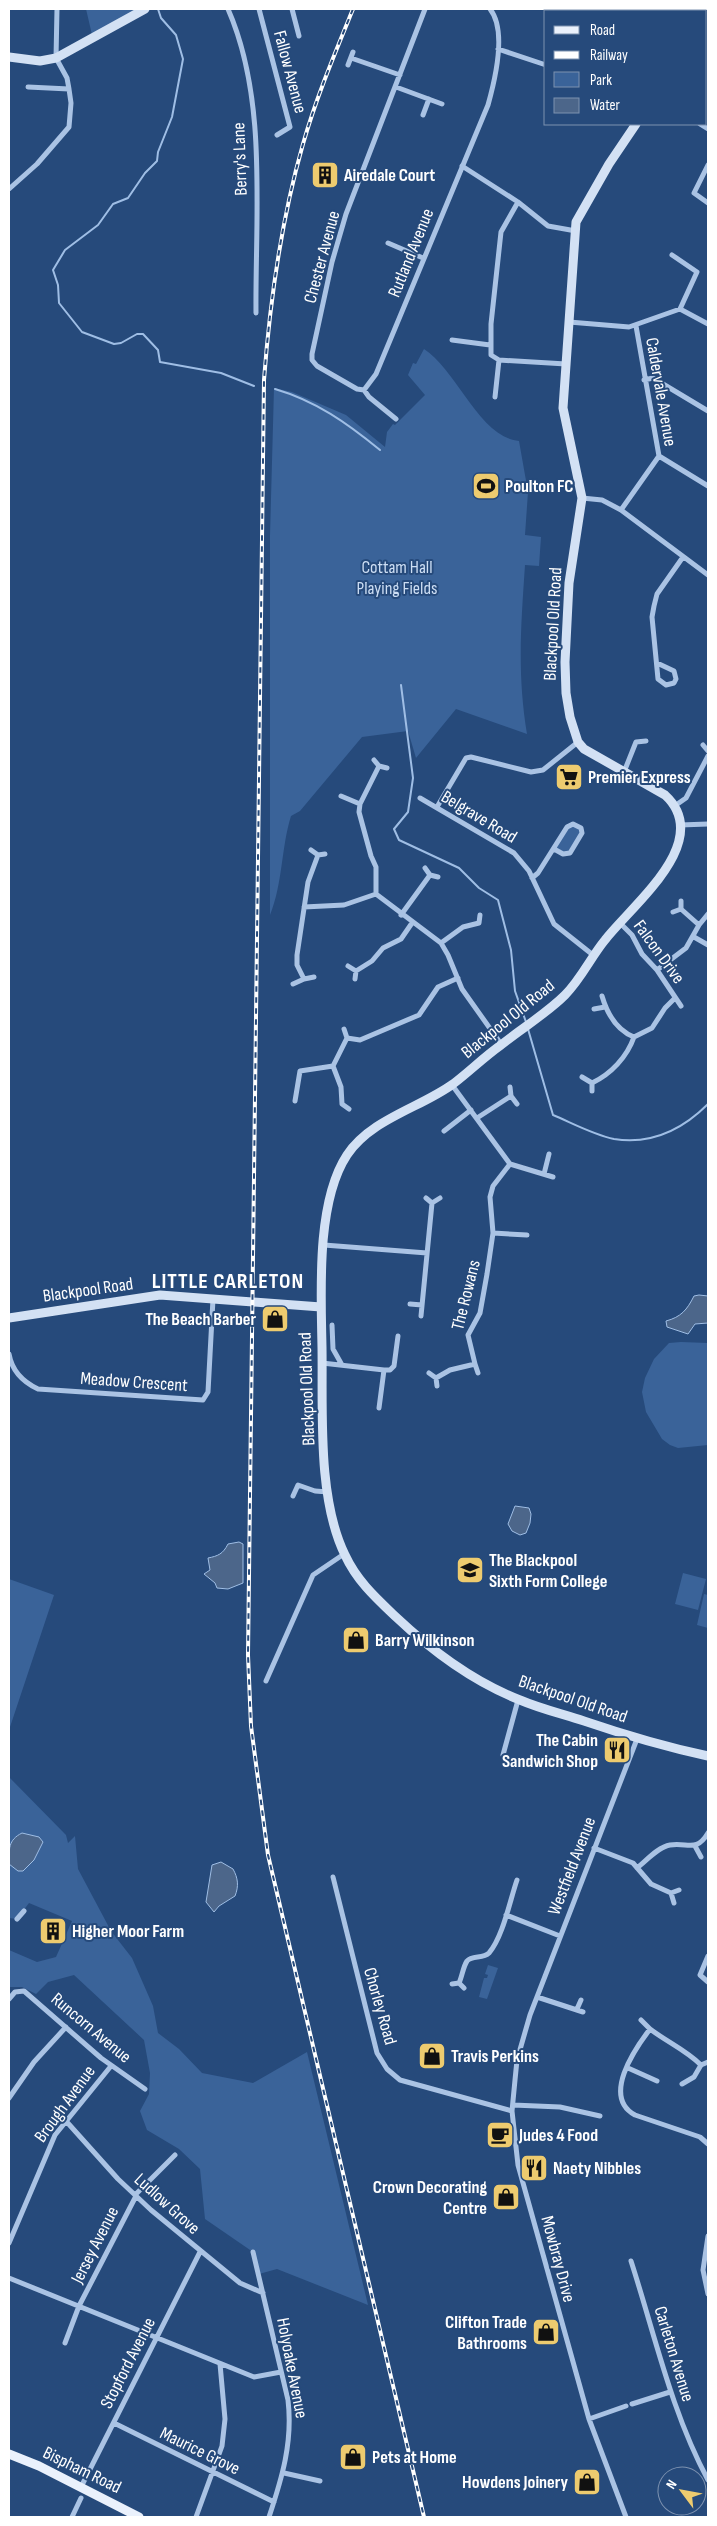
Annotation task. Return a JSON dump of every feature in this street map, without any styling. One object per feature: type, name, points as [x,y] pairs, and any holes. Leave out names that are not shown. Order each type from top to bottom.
[{"type":"main road","name":"Bispham Road","points":[[9,2454],[82,2487],[139,2517]]},
{"type":"street","points":[[9,189],[20,182],[69,127],[71,103],[67,78],[56,58],[57,9]]},
{"type":"street","points":[[9,57],[40,62],[56,58],[145,9]]},
{"type":"street","name":"Berry's Lane","points":[[228,9],[243,50],[253,120],[256,170],[256,313]]},
{"type":"street","name":"Fallow Avenue","points":[[258,9],[290,127],[277,135]]},
{"type":"street","points":[[292,9],[299,36]]},
{"type":"street","name":"Chester Avenue","points":[[396,419],[368,397],[364,390],[357,389],[317,366],[312,360],[312,354],[332,262],[346,214],[426,9]]},
{"type":"street","name":"Rutland Avenue","points":[[364,390],[376,374],[488,105],[494,85],[499,32],[496,16],[490,9]]},
{"type":"street","points":[[498,50],[544,64]]},
{"type":"street","points":[[348,65],[353,52]]},
{"type":"street","points":[[351,58],[400,76]]},
{"type":"street","points":[[28,87],[69,89]]},
{"type":"street","points":[[396,87],[442,104]]},
{"type":"street","points":[[422,115],[429,99]]},
{"type":"street","name":"Blackpool Old Road","points":[[578,742],[570,717],[566,693],[565,662],[569,584],[582,498],[563,408],[576,231],[578,215],[635,125]]},
{"type":"street","points":[[462,166],[518,202],[548,226],[576,231]]},
{"type":"street","points":[[708,166],[694,193],[708,203]]},
{"type":"street","points":[[518,202],[501,232],[490,345],[491,355],[499,360],[566,364]]},
{"type":"street","points":[[388,243],[423,258]]},
{"type":"street","points":[[569,322],[629,327],[680,309],[697,272],[694,268],[672,256]]},
{"type":"street","points":[[680,309],[708,324]]},
{"type":"street","name":"Caldervale Avenue","points":[[621,510],[660,456],[644,380],[636,326]]},
{"type":"street","points":[[452,340],[490,345]]},
{"type":"street","points":[[495,397],[499,360]]},
{"type":"street","points":[[644,380],[652,378],[708,411]]},
{"type":"street","points":[[660,456],[708,486]]},
{"type":"street","points":[[582,498],[602,500],[621,510],[708,575]]},
{"type":"street","points":[[657,663],[674,671],[676,679],[674,683],[666,685],[659,681],[657,663],[654,606],[657,594],[683,557]]},
{"type":"street","points":[[624,772],[636,742],[646,741]]},
{"type":"street","points":[[437,808],[466,758],[471,757],[531,772],[543,770],[578,742],[584,749],[665,794],[676,804],[686,798],[708,756]]},
{"type":"street","points":[[703,745],[708,751]]},
{"type":"street","points":[[374,760],[379,766],[387,768]]},
{"type":"street","points":[[376,894],[377,872],[360,821],[360,804],[379,766]]},
{"type":"street","points":[[341,796],[360,804]]},
{"type":"street","name":"Belgrave Road","points":[[420,798],[514,853],[522,860],[554,924],[593,955]]},
{"type":"street","name":"Blackpool Old Road","points":[[676,804],[680,825],[677,846],[665,872],[593,955],[566,995],[501,1044],[452,1085],[367,1133],[348,1153],[336,1177],[329,1202],[324,1245],[321,1307],[321,1408],[331,1515],[344,1554],[363,1586],[408,1629],[462,1670],[518,1700],[637,1739],[708,1756]]},
{"type":"street","points":[[532,878],[554,849],[567,827],[573,824],[581,828],[582,833],[570,853],[563,854],[554,849]]},
{"type":"street","points":[[680,825],[708,824]]},
{"type":"street","points":[[311,850],[318,855],[325,854]]},
{"type":"street","points":[[304,979],[298,965],[297,955],[308,882],[318,855]]},
{"type":"street","points":[[425,868],[430,875],[438,877]]},
{"type":"street","points":[[400,915],[430,875]]},
{"type":"street","points":[[304,907],[344,905],[376,894]]},
{"type":"street","points":[[376,894],[400,915],[441,943],[462,989],[501,1044]]},
{"type":"street","points":[[681,900],[681,909],[699,925]]},
{"type":"street","points":[[673,912],[681,909]]},
{"type":"street","points":[[657,970],[686,948],[694,937],[699,925],[708,914]]},
{"type":"street","points":[[480,915],[479,923],[483,928]]},
{"type":"street","points":[[356,971],[372,961],[383,948],[401,939],[412,923]]},
{"type":"street","points":[[441,943],[463,927],[479,923]]},
{"type":"street","name":"Falcon Drive","points":[[620,923],[632,935],[642,954],[657,970],[681,1006]]},
{"type":"street","points":[[694,937],[708,945]]},
{"type":"street","points":[[348,966],[356,971]]},
{"type":"street","points":[[356,971],[356,979]]},
{"type":"street","points":[[293,984],[314,977]]},
{"type":"street","points":[[347,1038],[360,1040],[419,1015],[434,992],[458,978]]},
{"type":"street","points":[[592,1083],[624,1058],[634,1037],[618,1027],[605,1007],[602,996]]},
{"type":"street","name":"Falcon Drive","points":[[634,1037],[652,1028],[665,1008],[675,998]]},
{"type":"street","points":[[594,1008],[605,1007]]},
{"type":"street","points":[[342,1104],[341,1086],[334,1066],[347,1038],[344,1029]]},
{"type":"street","points":[[295,1101],[300,1071],[334,1066]]},
{"type":"street","points":[[582,1077],[592,1083]]},
{"type":"street","points":[[592,1083],[592,1091]]},
{"type":"street","points":[[452,1085],[510,1164],[553,1176]]},
{"type":"street","points":[[510,1087],[511,1096],[517,1104]]},
{"type":"street","points":[[477,1118],[511,1096]]},
{"type":"street","points":[[336,1107],[342,1104]]},
{"type":"street","points":[[342,1104],[349,1109]]},
{"type":"street","points":[[444,1131],[471,1110]]},
{"type":"street","points":[[544,1174],[549,1154]]},
{"type":"street","name":"The Rowans","points":[[478,1373],[468,1335],[480,1313],[493,1233],[490,1197],[494,1186],[510,1164]]},
{"type":"street","points":[[426,1198],[432,1203]]},
{"type":"street","points":[[432,1203],[440,1198]]},
{"type":"street","points":[[421,1316],[432,1203]]},
{"type":"street","points":[[493,1233],[527,1235]]},
{"type":"street","points":[[324,1245],[427,1253]]},
{"type":"street","name":"Blackpool Road","points":[[9,1318],[160,1295],[321,1307]]},
{"type":"street","name":"Meadow Crescent","points":[[9,1354],[10,1363],[25,1383],[38,1389],[203,1400],[208,1392],[213,1300]]},
{"type":"street","points":[[410,1304],[422,1305]]},
{"type":"street","points":[[332,1325],[333,1349],[342,1365]]},
{"type":"street","points":[[322,1363],[390,1370],[394,1366],[398,1336]]},
{"type":"street","points":[[436,1378],[450,1370],[475,1364]]},
{"type":"street","points":[[379,1408],[384,1370]]},
{"type":"street","points":[[429,1373],[436,1378],[437,1386]]},
{"type":"street","points":[[293,1496],[298,1485],[315,1491],[329,1492]]},
{"type":"street","points":[[266,1681],[314,1575],[344,1554]]},
{"type":"street","points":[[503,1755],[518,1700]]},
{"type":"street","name":"Westfield Avenue","points":[[536,2000],[637,1739]]},
{"type":"street","points":[[637,1868],[669,1845],[695,1846],[701,1843],[708,1833]]},
{"type":"street","points":[[695,1846],[701,1858]]},
{"type":"street","points":[[594,1848],[626,1859],[651,1884],[671,1893],[679,1890]]},
{"type":"street","name":"Chorley Road","points":[[333,1877],[377,2053],[387,2069],[400,2080],[512,2108],[560,2107],[600,2116]]},
{"type":"street","points":[[459,1984],[468,1960],[489,1952],[506,1915],[517,1880]]},
{"type":"street","points":[[671,1893],[674,1903]]},
{"type":"street","points":[[17,1919],[24,1911]]},
{"type":"street","points":[[506,1915],[560,1936]]},
{"type":"street","points":[[708,1956],[700,1975],[708,1982]]},
{"type":"street","points":[[452,1984],[459,1984],[464,1988]]},
{"type":"street","name":"Runcorn Avenue","points":[[9,1999],[19,1990],[24,1991],[111,2066],[145,2089]]},
{"type":"street","points":[[536,2000],[583,2012]]},
{"type":"street","name":"Mowbray Drive","points":[[536,2000],[517,2060],[512,2108],[518,2165],[589,2419],[626,2517]]},
{"type":"street","points":[[577,2009],[581,2000]]},
{"type":"street","points":[[641,2020],[674,2047],[687,2052],[701,2065]]},
{"type":"street","points":[[9,2098],[34,2062],[66,2027]]},
{"type":"street","points":[[650,2029],[638,2045],[628,2068],[619,2091],[621,2102],[627,2110],[649,2121],[700,2137],[708,2144]]},
{"type":"street","points":[[682,2084],[694,2077],[701,2065],[708,2062]]},
{"type":"street","name":"Brough Avenue","points":[[9,2243],[46,2153],[66,2121],[111,2066]]},
{"type":"street","points":[[628,2068],[657,2081]]},
{"type":"street","name":"Ludlow Grove","points":[[66,2121],[136,2195],[200,2252],[240,2283],[263,2293]]},
{"type":"street","name":"Jersey Avenue","points":[[65,2343],[79,2306],[136,2195],[174,2155]]},
{"type":"street","points":[[708,2236],[703,2270],[708,2294]]},
{"type":"street","name":"Stopford Avenue","points":[[82,2487],[200,2252]]},
{"type":"street","name":"Holyoake Avenue","points":[[253,2252],[281,2372],[290,2425],[284,2473],[269,2517]]},
{"type":"street","name":"Carleton Avenue","points":[[631,2261],[670,2392],[690,2446],[708,2480]]},
{"type":"street","points":[[9,2278],[254,2377],[281,2372]]},
{"type":"street","points":[[196,2517],[222,2446],[225,2419],[220,2364]]},
{"type":"street","points":[[589,2419],[670,2392]]},
{"type":"street","name":"Maurice Grove","points":[[114,2423],[213,2474],[274,2502]]},
{"type":"street","points":[[284,2473],[320,2481]]},
{"type":"street","points":[[72,2517],[81,2498]]},
{"type":"green space","points":[[86,9],[145,9],[93,39]]},
{"type":"green space","name":"Cottam Hall Playing Fields","points":[[424,349],[447,371],[480,416],[492,428],[505,437],[519,441],[528,492],[525,535],[541,537],[539,566],[525,565],[521,629],[521,670],[527,734],[456,709],[416,758],[408,731],[362,737],[300,811],[291,816],[277,891],[270,915],[270,536],[274,388],[292,392],[346,415],[385,447],[387,432],[393,424],[395,425],[425,395],[408,375],[413,363],[416,364]]},
{"type":"green space","points":[[578,825],[582,833],[570,853],[554,849],[567,827]]},
{"type":"green space","points":[[669,1343],[708,1343],[708,1445],[678,1448],[670,1445],[662,1439],[646,1412],[642,1392],[645,1378],[654,1359]]},
{"type":"green space","points":[[683,1573],[706,1579],[698,1610],[675,1604]]},
{"type":"green space","points":[[9,1579],[54,1595],[9,1730]]},
{"type":"green space","points":[[704,1594],[708,1595],[708,1628],[697,1625]]},
{"type":"green space","points":[[9,1777],[66,1835],[68,1843],[75,1836],[78,1869],[111,1931],[132,1958],[153,2006],[158,2033],[179,2049],[202,2073],[253,2083],[307,2052],[368,2305],[277,2269],[259,2274],[253,2252],[205,2219],[200,2169],[179,2149],[147,2130],[140,2111],[149,2094],[150,2073],[144,2040],[74,1975],[48,1982],[36,1994],[22,1987],[9,1987],[9,1950],[37,1962],[56,1957],[72,1921],[29,1903],[17,1919],[9,1918]]},
{"type":"green space","points":[[488,1965],[498,1968],[487,1999],[479,1997],[484,1978],[487,1978],[488,1975],[485,1974]]},
{"type":"water","points":[[694,1296],[708,1296],[708,1323],[695,1324],[688,1334],[667,1327],[666,1321],[680,1315]]},
{"type":"water","points":[[515,1506],[529,1508],[531,1514],[526,1533],[520,1535],[512,1531],[508,1524]]},
{"type":"water","points":[[239,1542],[243,1544],[243,1583],[228,1589],[217,1588],[215,1583],[204,1574],[210,1570],[208,1558],[220,1554],[228,1544]]},
{"type":"water","points":[[22,1833],[39,1837],[43,1842],[34,1860],[23,1871],[18,1871],[9,1864],[9,1849],[14,1839]]},
{"type":"water","points":[[221,1862],[233,1869],[237,1879],[237,1889],[235,1896],[219,1906],[214,1912],[206,1902],[212,1865]]},
{"type":"waterway","points":[[158,9],[161,18],[176,35],[183,59],[172,117],[158,152],[157,161],[145,173],[128,198],[113,204],[98,225],[65,250],[53,270],[58,285],[59,303],[82,332],[114,344],[121,343],[137,334],[143,334],[158,350],[160,362],[221,373],[254,386]]},
{"type":"waterway","points":[[275,389],[318,406],[380,450]]},
{"type":"waterway","points":[[401,685],[413,778],[408,812],[394,829],[399,840],[459,868],[479,888],[498,900],[511,950],[515,991],[526,1022]]},
{"type":"waterway","points":[[528,1029],[553,1115],[591,1132],[614,1139],[641,1140],[654,1137],[666,1134],[677,1128],[708,1104]]},
{"type":"railway","points":[[353,9],[314,110],[288,202],[270,320],[264,380],[248,1655],[251,1726],[268,1855],[424,2517]]},
{"type":"place","name":"Airedale Court","points":[[325,175]]},
{"type":"place","name":"Poulton FC","points":[[486,486]]},
{"type":"place","name":"Premier Express","points":[[569,777]]},
{"type":"place","name":"The Beach Barber","points":[[275,1319]]},
{"type":"place","name":"The Blackpool Sixth Form College","points":[[470,1570]]},
{"type":"place","name":"Barry Wilkinson","points":[[356,1640]]},
{"type":"place","name":"The Cabin Sandwich Shop","points":[[617,1750]]},
{"type":"place","name":"Higher Moor Farm","points":[[53,1931]]},
{"type":"place","name":"Travis Perkins","points":[[432,2056]]},
{"type":"place","name":"Judes 4 Food","points":[[500,2135]]},
{"type":"place","name":"Naety Nibbles","points":[[534,2168]]},
{"type":"place","name":"Crown Decorating Centre","points":[[506,2197]]},
{"type":"place","name":"Clifton Trade Bathrooms","points":[[546,2332]]},
{"type":"place","name":"Pets at Home","points":[[353,2457]]},
{"type":"place","name":"Howdens Joinery","points":[[587,2482]]},
{"type":"district","name":"LITTLE CARLETON","points":[[228,1281]]}]
